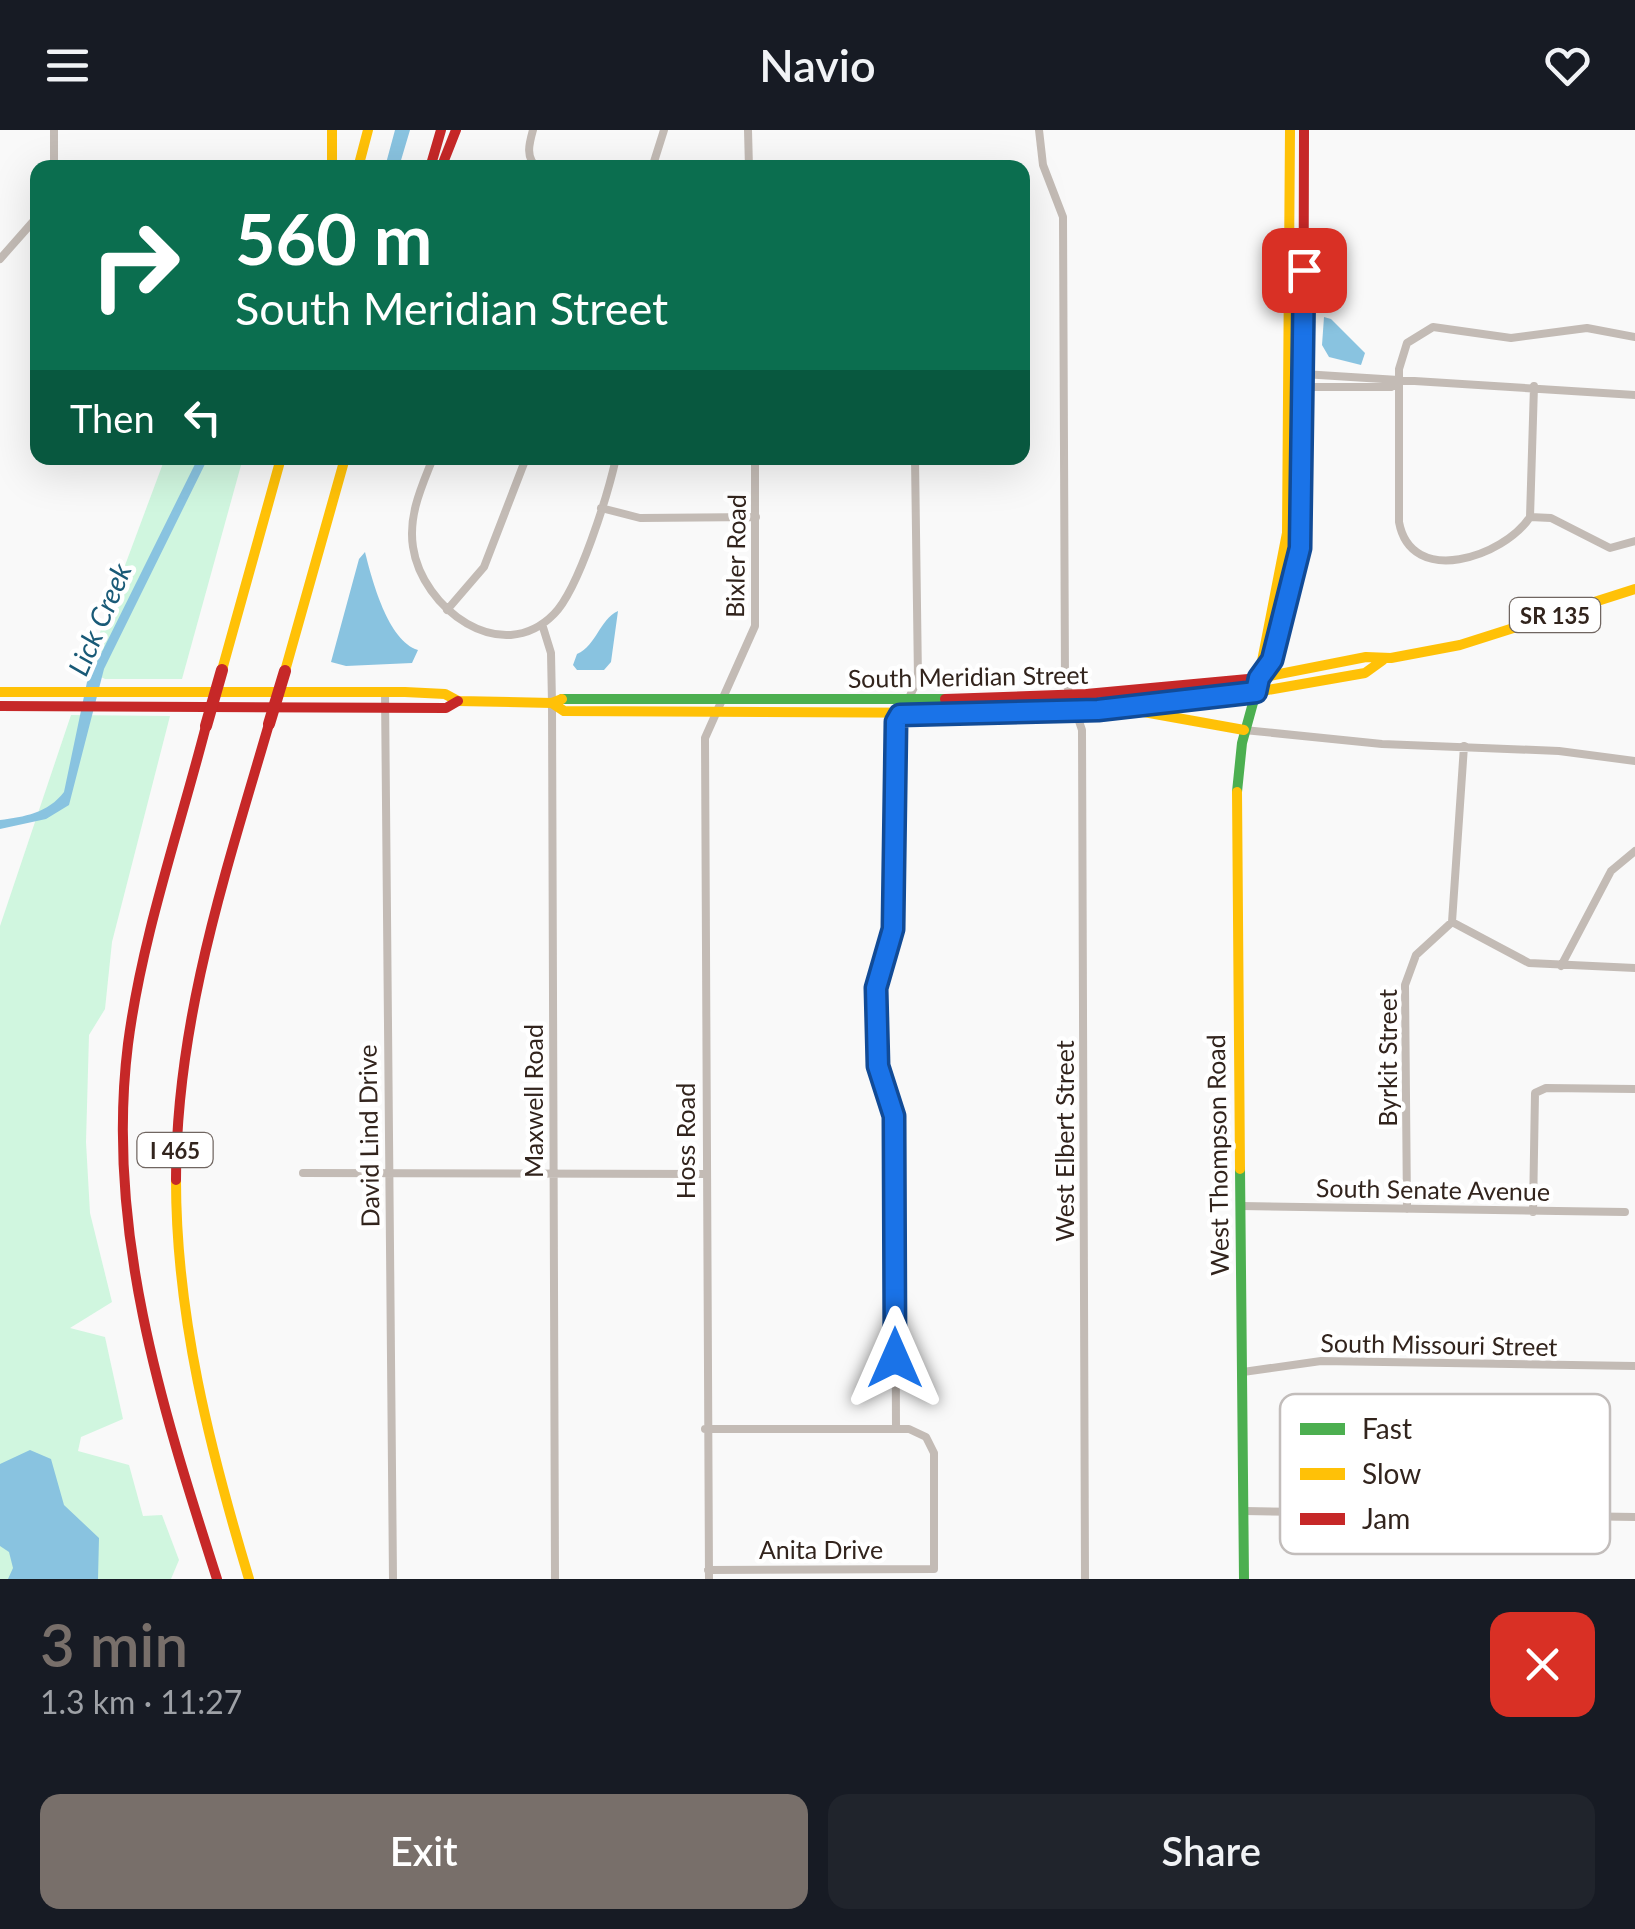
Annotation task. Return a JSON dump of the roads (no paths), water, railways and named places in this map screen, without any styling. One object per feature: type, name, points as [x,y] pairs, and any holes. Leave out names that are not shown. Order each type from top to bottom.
[{"type":"main road","points":[[332,130],[332,160]]},
{"type":"main road","points":[[360,160],[368,130]]},
{"type":"main road","points":[[432,160],[441,130]]},
{"type":"main road","points":[[443,160],[456,130]]},
{"type":"main road","points":[[1259,678],[1288,533],[1290,130]]},
{"type":"main road","points":[[1259,678],[1272,660],[1300,548],[1304,130]]},
{"type":"main road","name":"I 465","points":[[217,1579],[136,1301],[122,1156],[128,1047],[140,972],[280,465]]},
{"type":"main road","name":"I 465","points":[[250,1579],[214,1466],[192,1374],[177,1257],[176,1142],[195,989],[343,465]]},
{"type":"main road","name":"South Meridian Street","points":[[0,692],[118,690],[385,699],[446,708],[458,701],[552,703],[566,697],[718,707],[1123,708],[1256,692],[1365,673],[1383,660],[1512,629],[1635,588]]},
{"type":"main road","name":"South Meridian Street","points":[[1073,705],[1259,678],[1366,656],[1383,660]]},
{"type":"main road","name":"West Thompson Road","points":[[1244,1579],[1236,796],[1244,730],[1259,678]]},
{"type":"main road","name":"South Meridian Street","points":[[0,706],[385,699]]},
{"type":"main road","name":"South Meridian Street","points":[[1123,708],[1148,716],[1244,730]]},
{"type":"street","points":[[54,130],[54,160]]},
{"type":"street","points":[[531,160],[528,148],[533,130]]},
{"type":"street","points":[[655,160],[664,130]]},
{"type":"street","points":[[748,130],[749,160]]},
{"type":"street","name":"West Elbert Street","points":[[1039,130],[1043,165],[1060,202],[1063,224],[1064,680],[1082,750],[1084,1579]]},
{"type":"street","points":[[0,259],[30,225]]},
{"type":"street","points":[[1635,337],[1582,328],[1511,338],[1432,327],[1418,332],[1406,345],[1400,382],[1403,536],[1418,556],[1445,562],[1490,547],[1530,516],[1551,518],[1610,548],[1635,541]]},
{"type":"street","points":[[1288,380],[1391,388],[1400,382],[1534,386],[1560,394],[1635,395]]},
{"type":"street","points":[[1530,516],[1534,386]]},
{"type":"street","points":[[430,465],[415,506],[412,544],[424,580],[447,610],[470,626],[497,634],[519,633],[542,624],[567,596],[614,465]]},
{"type":"street","points":[[447,610],[484,567],[523,465]]},
{"type":"street","name":"Bixler Road","points":[[718,707],[756,622],[755,465]]},
{"type":"street","points":[[706,1428],[896,1429],[894,1116],[878,1066],[876,988],[893,929],[895,732],[918,679],[915,465]]},
{"type":"street","points":[[601,508],[640,518],[756,517]]},
{"type":"street","name":"Maxwell Road","points":[[542,624],[551,653],[552,703],[555,1579]]},
{"type":"street","name":"David Lind Drive","points":[[385,699],[394,1579]]},
{"type":"street","name":"Hoss Road","points":[[708,1574],[705,738],[718,707]]},
{"type":"street","name":"South Meridian Street","points":[[1244,730],[1635,761]]},
{"type":"street","points":[[1464,746],[1452,922],[1518,960],[1561,966],[1635,968]]},
{"type":"street","points":[[1561,966],[1611,871],[1635,851]]},
{"type":"street","name":"Byrkit Street","points":[[1407,1209],[1405,985],[1416,955],[1452,922]]},
{"type":"street","points":[[1533,1212],[1535,1093],[1546,1088],[1635,1090]]},
{"type":"street","points":[[302,1173],[705,1174]]},
{"type":"street","name":"South Senate Avenue","points":[[1241,1206],[1625,1212]]},
{"type":"street","name":"South Missouri Street","points":[[1243,1372],[1321,1361],[1635,1366]]},
{"type":"street","name":"Anita Drive","points":[[708,1574],[934,1570],[934,1450],[920,1432],[896,1429]]},
{"type":"street","points":[[1244,1511],[1280,1512]]},
{"type":"street","points":[[1610,1517],[1635,1517]]},
{"type":"water","points":[[395,130],[410,130],[401,160],[387,160]]},
{"type":"water","points":[[1324,317],[1331,319],[1365,353],[1361,365],[1329,357],[1322,345]]},
{"type":"water","name":"Lick Creek","points":[[195,465],[205,465],[104,669],[69,805],[46,819],[0,829],[0,820],[43,809],[64,792],[87,682]]},
{"type":"water","points":[[365,552],[390,622],[407,644],[418,650],[412,663],[346,666],[331,662],[359,559]]},
{"type":"water","points":[[618,611],[611,662],[604,670],[577,670],[573,665],[577,654]]},
{"type":"water","points":[[30,1450],[51,1459],[64,1505],[99,1538],[98,1579],[8,1579],[13,1568],[9,1552],[0,1546],[0,1464]]}]
